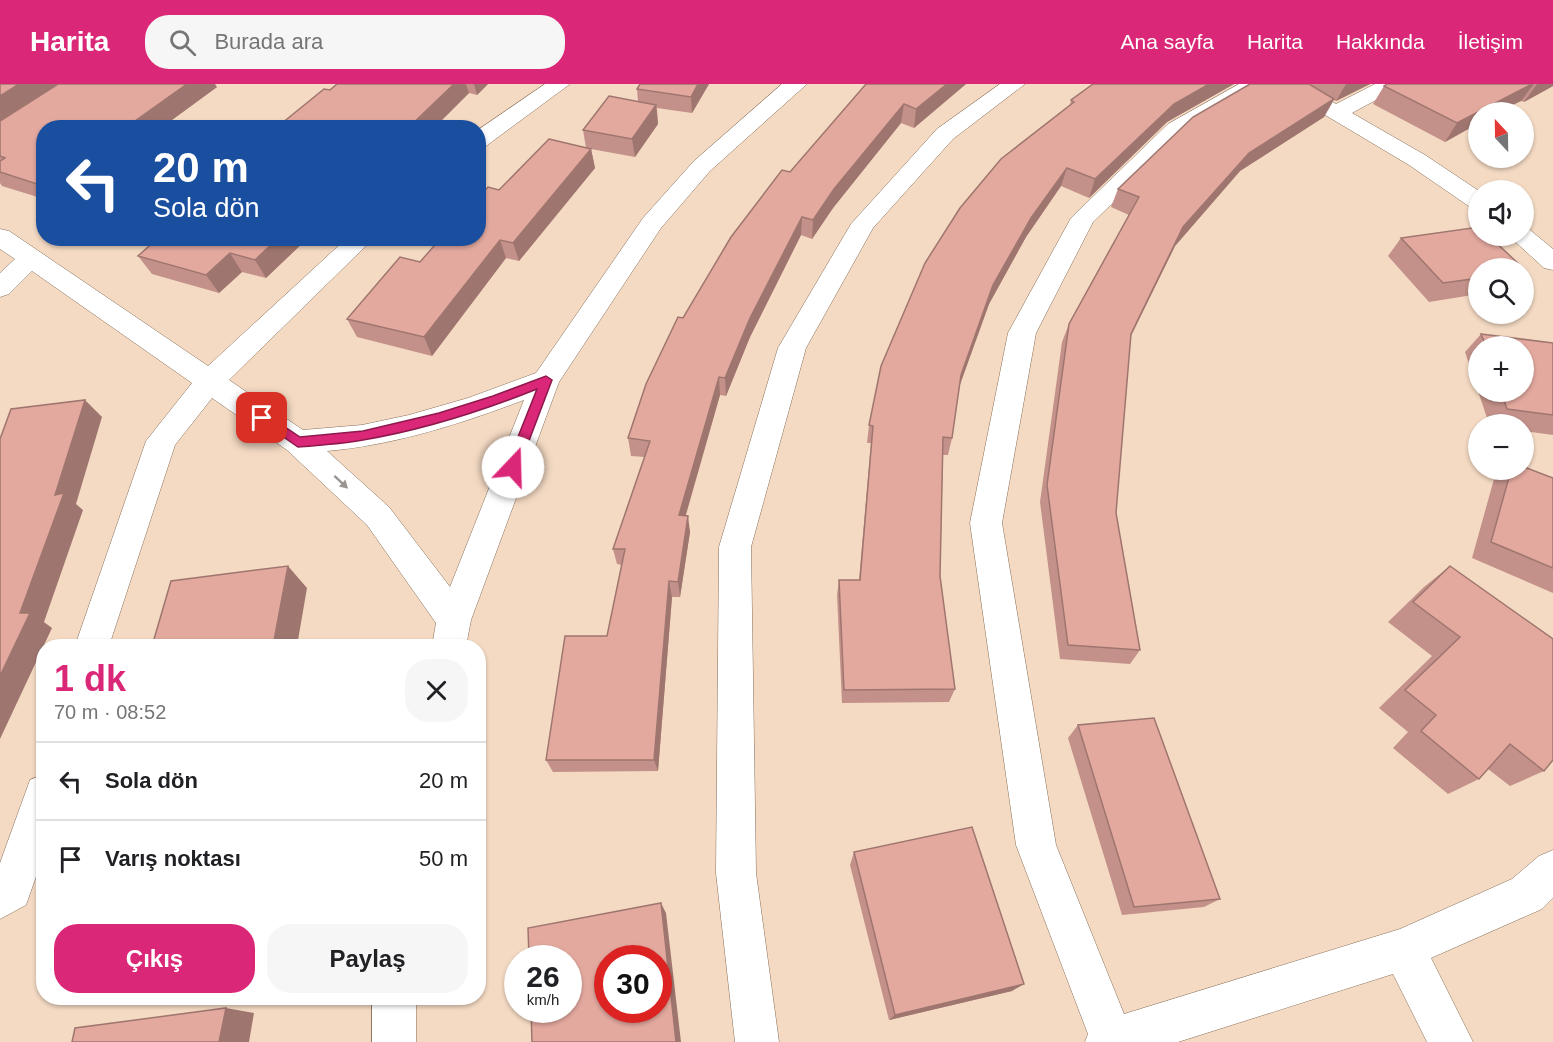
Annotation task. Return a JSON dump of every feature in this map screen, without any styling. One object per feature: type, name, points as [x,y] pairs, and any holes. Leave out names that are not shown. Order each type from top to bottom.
[{"type":"street","points":[[486,135],[559,84]]},
{"type":"street","points":[[451,633],[546,380],[652,224],[702,166],[781,94],[796,84]]},
{"type":"street","points":[[758,1042],[736,873],[735,547],[792,348],[863,224],[945,134],[1014,84]]},
{"type":"street","points":[[1254,84],[1176,129],[1083,218],[1022,333],[986,523],[1036,845],[1111,1041],[1403,949],[1527,894],[1553,870]]},
{"type":"street","points":[[1287,84],[1417,160],[1468,195]]},
{"type":"street","points":[[1337,112],[1391,84]]},
{"type":"street","points":[[0,237],[298,442],[378,516],[451,633]]},
{"type":"street","points":[[94,639],[161,441],[209,382],[354,246]]},
{"type":"street","points":[[1533,246],[1553,262]]},
{"type":"street","points":[[0,288],[30,259]]},
{"type":"street","points":[[298,442],[363,436],[439,417],[497,400],[546,380]]},
{"type":"street","points":[[0,898],[11,890],[36,817]]},
{"type":"street","points":[[1403,949],[1451,1042]]},
{"type":"street","points":[[394,1005],[394,1042]]},
{"type":"building","points":[[0,84],[19,84],[0,96]]},
{"type":"building","points":[[58,84],[187,84],[136,120],[36,120],[36,184],[0,172],[0,161],[5,158],[0,156],[0,121]]},
{"type":"building","points":[[337,84],[454,84],[416,120],[286,120],[324,89],[330,90]]},
{"type":"building","points":[[640,84],[698,84],[691,97],[637,89]]},
{"type":"building","points":[[866,84],[947,84],[916,109],[904,104],[834,189],[813,220],[802,217],[750,318],[725,378],[719,377],[679,515],[688,516],[678,582],[669,581],[654,760],[546,760],[565,636],[607,636],[625,549],[613,549],[650,441],[628,438],[646,384],[678,317],[683,318],[731,237],[782,170],[790,172]]},
{"type":"building","points":[[1093,84],[1209,84],[1174,104],[1095,179],[1067,168],[1031,218],[993,285],[961,375],[952,438],[943,437],[940,576],[955,689],[844,690],[839,580],[860,580],[873,426],[869,425],[881,366],[925,263],[960,208],[1001,159],[1074,102],[1071,100]]},
{"type":"building","points":[[1250,84],[1309,84],[1334,99],[1249,153],[1183,227],[1131,334],[1116,513],[1140,650],[1068,645],[1047,485],[1069,324],[1139,197],[1118,189],[1193,117]]},
{"type":"building","points":[[1387,84],[1532,84],[1497,102],[1468,102],[1468,117],[1457,123],[1384,86]]},
{"type":"building","points":[[609,96],[656,105],[632,139],[583,130]]},
{"type":"building","points":[[549,139],[591,149],[513,243],[500,240],[424,337],[347,319],[400,257],[420,262],[434,246],[486,246],[486,189],[488,187],[499,190]]},
{"type":"building","points":[[1468,229],[1468,246],[1500,246],[1512,258],[1468,258],[1468,280],[1443,283],[1401,238]]},
{"type":"building","points":[[149,246],[270,246],[255,260],[230,253],[206,275],[138,256]]},
{"type":"building","points":[[1534,341],[1553,343],[1553,415],[1507,409],[1505,402],[1534,402]]},
{"type":"building","points":[[85,400],[55,495],[64,493],[20,613],[30,613],[0,676],[0,439],[11,409]]},
{"type":"building","points":[[1534,471],[1553,478],[1553,568],[1491,542],[1508,480],[1534,480]]},
{"type":"building","points":[[288,566],[274,639],[154,639],[171,581]]},
{"type":"building","points":[[1450,566],[1553,639],[1553,760],[1544,771],[1510,744],[1479,779],[1421,731],[1436,715],[1405,690],[1460,637],[1413,602]]},
{"type":"building","points":[[1154,718],[1220,899],[1134,907],[1078,725]]},
{"type":"building","points":[[972,827],[1024,984],[895,1015],[854,852]]},
{"type":"building","points":[[661,903],[666,945],[594,945],[594,1023],[672,1023],[672,1005],[676,1042],[532,1042],[531,1023],[582,1023],[582,945],[529,945],[528,928]]},
{"type":"building","points":[[226,1008],[219,1042],[72,1042],[75,1028]]},
{"type":"route","points":[[262,418],[298,442],[363,436],[497,400],[546,380],[513,467]]}]
